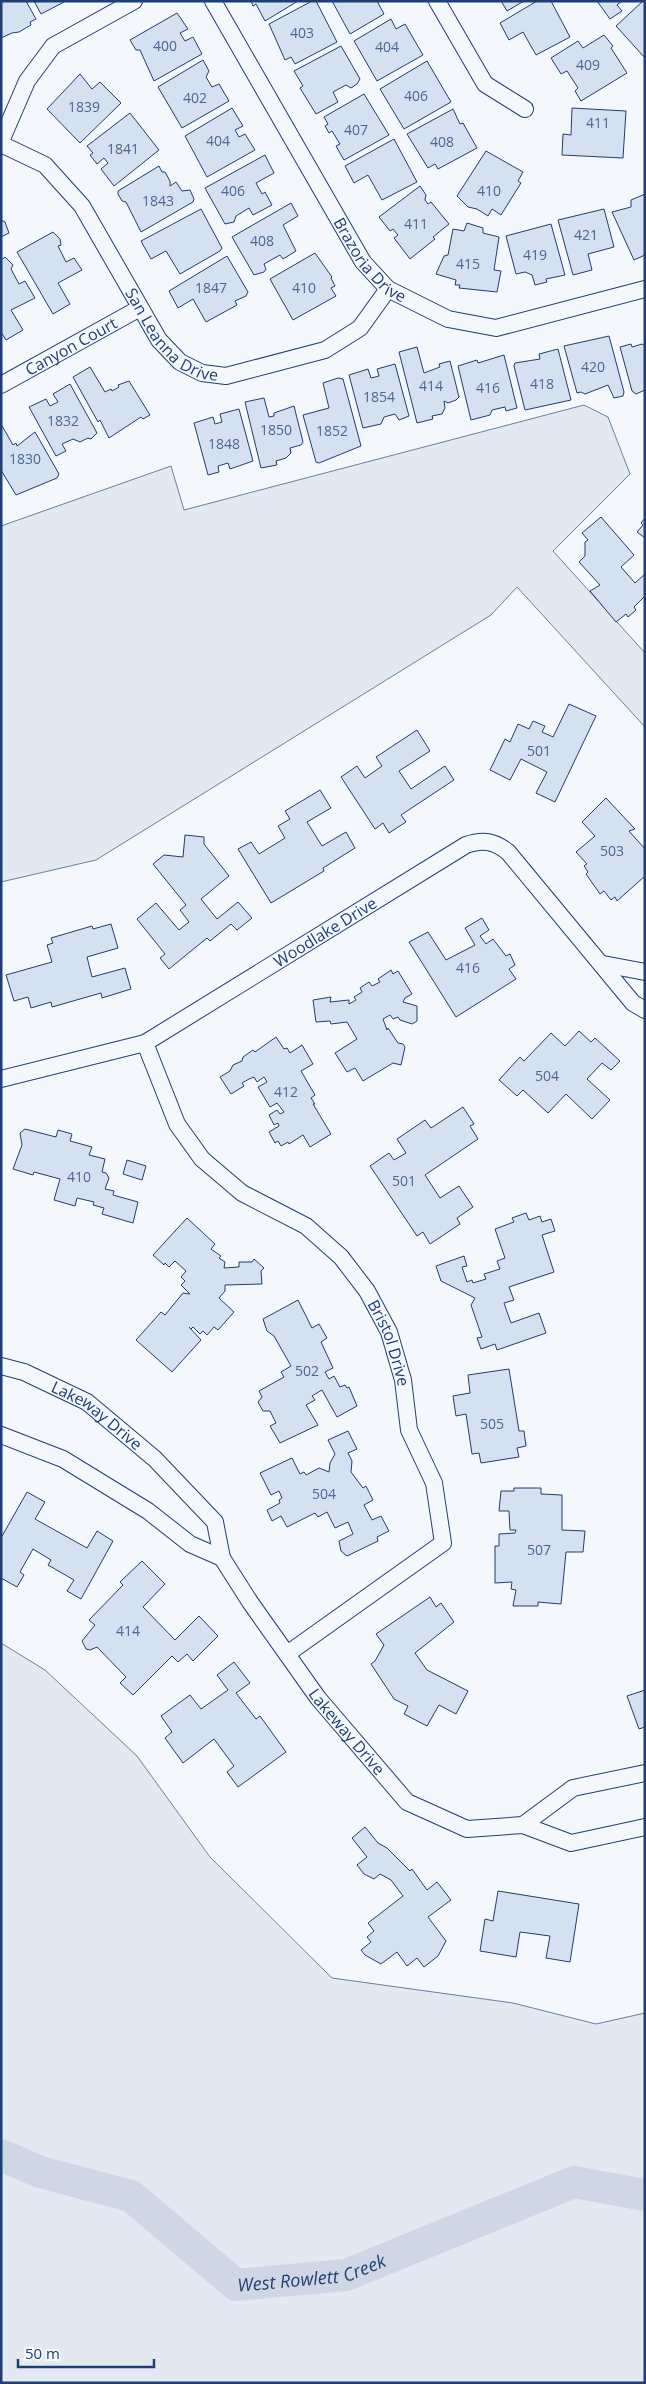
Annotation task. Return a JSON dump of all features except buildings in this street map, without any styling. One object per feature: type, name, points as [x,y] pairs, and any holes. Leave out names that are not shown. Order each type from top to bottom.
[{"type":"street","points":[[1,143],[27,81],[53,46],[134,1]]},
{"type":"street","name":"Brazoria Drive","points":[[213,1],[363,262],[388,289],[448,319],[496,328],[645,289]]},
{"type":"street","points":[[437,1],[485,84],[525,109]]},
{"type":"street","name":"San Leanna Drive","points":[[1,143],[45,166],[82,206],[159,340],[180,362],[202,373],[226,376],[325,350],[360,328],[388,289]]},
{"type":"street","name":"Canyon Court","points":[[1,385],[140,308]]},
{"type":"street","name":"Woodlake Drive","points":[[1,1079],[145,1043],[466,845],[476,841],[493,843],[508,852],[634,1003],[645,1010]]},
{"type":"street","points":[[603,964],[645,972]]},
{"type":"street","name":"Bristol Drive","points":[[145,1043],[177,1124],[202,1159],[242,1193],[306,1226],[341,1257],[367,1291],[389,1332],[403,1380],[409,1430],[434,1482],[443,1543],[286,1654]]},
{"type":"street","name":"Lakeway Drive","points":[[1,1366],[24,1372],[87,1402],[155,1459],[215,1522],[222,1558],[286,1654],[318,1698],[407,1802],[467,1829],[523,1825],[571,1843],[645,1827]]},
{"type":"street","points":[[1,1435],[62,1459],[148,1511],[190,1544],[222,1558]]},
{"type":"street","points":[[523,1825],[573,1788],[645,1773]]},
{"type":"shaded area","points":[[584,405],[608,417],[630,474],[553,551],[645,653],[645,727],[517,587],[491,615],[96,860],[1,882],[1,526],[171,466],[184,510]]},
{"type":"shaded area","points":[[1,1643],[45,1670],[137,1756],[210,1857],[332,1978],[513,2003],[596,2024],[645,2013],[645,2383],[1,2383]]},
{"type":"waterway","name":"West Rowlett Creek","points":[[1,2155],[40,2172],[131,2196],[236,2285],[346,2275],[574,2182],[645,2195]]}]
